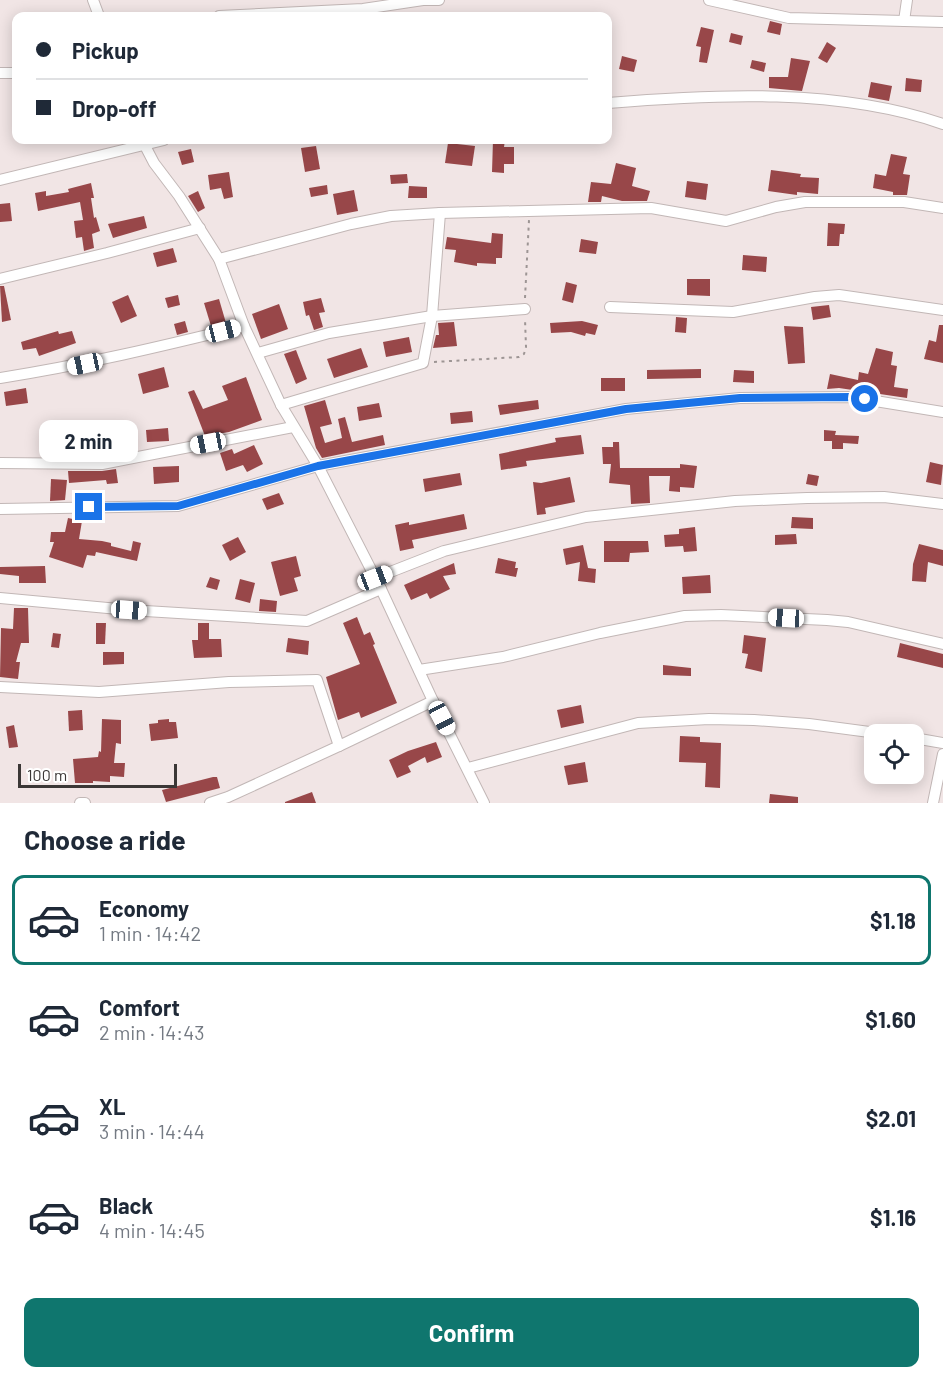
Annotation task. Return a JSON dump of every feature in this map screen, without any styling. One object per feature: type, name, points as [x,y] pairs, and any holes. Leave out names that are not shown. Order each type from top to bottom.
[{"type":"street","points":[[301,12],[363,9],[423,0],[439,0]]},
{"type":"street","points":[[710,0],[789,18],[943,22]]},
{"type":"street","points":[[904,21],[907,0]]},
{"type":"street","points":[[612,104],[666,98],[749,97],[835,101],[882,108],[943,124]]},
{"type":"street","points":[[0,180],[80,162],[134,144]]},
{"type":"street","points":[[144,144],[154,163],[219,259],[244,326],[281,405],[318,466],[381,589],[484,803]]},
{"type":"street","points":[[219,259],[351,224],[391,216],[651,208],[726,221],[805,202],[903,202],[943,208]]},
{"type":"street","points":[[281,405],[423,363],[432,316],[440,213]]},
{"type":"street","points":[[0,279],[200,228]]},
{"type":"street","points":[[610,307],[733,312],[815,297],[839,295],[943,310]]},
{"type":"street","points":[[258,352],[329,333],[432,316],[525,309]]},
{"type":"street","points":[[0,378],[139,352],[244,326]]},
{"type":"street","points":[[0,509],[178,506],[318,466],[626,409],[740,398],[851,397],[943,412]]},
{"type":"street","points":[[0,463],[102,464],[293,427]]},
{"type":"street","points":[[375,578],[444,551],[586,517],[735,501],[807,498],[884,497],[943,504]]},
{"type":"street","points":[[0,598],[129,610],[307,621],[381,589]]},
{"type":"street","points":[[419,670],[502,657],[600,633],[685,616],[721,615],[827,620],[943,644]]},
{"type":"street","points":[[0,687],[99,692],[230,682],[317,680],[339,746]]},
{"type":"street","points":[[210,803],[228,797],[434,701]]},
{"type":"street","points":[[468,768],[638,723],[709,719],[754,720],[864,731]]},
{"type":"street","points":[[924,740],[943,743]]},
{"type":"street","points":[[933,803],[942,761]]},
{"type":"street","points":[[80,803],[85,803]]},
{"type":"path","points":[[423,363],[519,357],[524,354],[530,212]]},
{"type":"building","points":[[770,21],[782,24],[780,35],[767,32]]},
{"type":"building","points":[[701,27],[714,30],[707,63],[699,62],[701,47],[696,46]]},
{"type":"building","points":[[731,33],[743,36],[741,45],[729,42]]},
{"type":"building","points":[[827,42],[836,48],[827,63],[818,58]]},
{"type":"building","points":[[622,56],[637,60],[634,72],[619,69]]},
{"type":"building","points":[[791,58],[810,61],[802,91],[769,88],[769,77],[788,77]]},
{"type":"building","points":[[752,60],[766,63],[764,72],[750,68]]},
{"type":"building","points":[[906,78],[922,80],[921,92],[905,91]]},
{"type":"building","points":[[871,82],[892,86],[889,101],[868,97]]},
{"type":"building","points":[[448,144],[475,146],[472,166],[445,163]]},
{"type":"building","points":[[493,144],[514,147],[514,164],[504,164],[504,173],[492,172]]},
{"type":"building","points":[[316,146],[320,169],[305,172],[301,148]]},
{"type":"building","points":[[191,149],[194,162],[182,165],[178,152]]},
{"type":"building","points":[[891,154],[907,157],[903,174],[910,175],[907,195],[893,195],[893,192],[873,188],[875,174],[886,176]]},
{"type":"building","points":[[616,163],[636,168],[632,186],[650,191],[647,201],[622,201],[602,196],[601,202],[588,202],[591,182],[611,184]]},
{"type":"building","points":[[771,170],[801,174],[800,177],[819,178],[818,194],[797,192],[797,195],[768,191]]},
{"type":"building","points":[[229,172],[233,197],[224,199],[221,188],[210,190],[208,175]]},
{"type":"building","points":[[407,174],[408,183],[391,184],[390,175]]},
{"type":"building","points":[[687,181],[708,184],[706,200],[685,197]]},
{"type":"building","points":[[91,183],[94,218],[96,217],[100,231],[92,234],[94,248],[84,251],[82,237],[76,238],[74,221],[83,220],[80,202],[38,211],[35,193],[46,191],[46,196],[69,192],[68,189]]},
{"type":"building","points":[[327,185],[328,194],[311,197],[309,188]]},
{"type":"building","points":[[409,186],[427,187],[427,198],[408,198]]},
{"type":"building","points":[[354,190],[358,211],[337,215],[333,194]]},
{"type":"building","points":[[198,191],[205,208],[198,212],[188,196]]},
{"type":"building","points":[[10,203],[12,221],[0,222],[0,204]]},
{"type":"building","points":[[144,216],[147,228],[113,238],[108,224]]},
{"type":"building","points":[[828,223],[845,224],[844,234],[840,234],[839,246],[827,246]]},
{"type":"building","points":[[492,233],[503,234],[502,258],[496,258],[496,264],[477,263],[477,266],[454,262],[456,250],[445,249],[447,237],[491,243]]},
{"type":"building","points":[[581,239],[598,242],[596,254],[579,252]]},
{"type":"building","points":[[173,248],[177,262],[157,267],[153,253]]},
{"type":"building","points":[[743,255],[767,257],[766,272],[742,270]]},
{"type":"building","points":[[687,279],[710,279],[710,296],[687,295]]},
{"type":"building","points":[[566,282],[577,285],[573,303],[562,300]]},
{"type":"building","points":[[0,286],[4,286],[11,320],[2,322]]},
{"type":"building","points":[[128,295],[137,316],[121,323],[112,302]]},
{"type":"building","points":[[178,295],[180,305],[168,308],[165,298]]},
{"type":"building","points":[[321,298],[325,312],[319,313],[323,327],[314,330],[309,315],[306,316],[303,302]]},
{"type":"building","points":[[219,299],[226,323],[211,326],[204,303]]},
{"type":"building","points":[[279,304],[288,329],[261,339],[252,314]]},
{"type":"building","points":[[829,305],[831,317],[813,320],[811,307]]},
{"type":"building","points":[[676,317],[687,318],[686,333],[675,332]]},
{"type":"building","points":[[185,321],[188,332],[177,335],[174,324]]},
{"type":"building","points":[[582,321],[598,325],[595,335],[586,333],[585,336],[571,332],[551,333],[550,323]]},
{"type":"building","points":[[454,322],[457,346],[433,348],[436,335],[439,335],[438,323]]},
{"type":"building","points":[[939,325],[943,325],[943,363],[924,359],[929,340],[936,342]]},
{"type":"building","points":[[784,326],[803,327],[805,363],[788,364]]},
{"type":"building","points":[[58,331],[59,334],[72,331],[76,343],[39,356],[36,348],[23,350],[21,342]]},
{"type":"building","points":[[409,337],[412,352],[386,357],[383,342]]},
{"type":"building","points":[[361,348],[368,367],[334,378],[327,359]]},
{"type":"building","points":[[876,348],[893,352],[891,365],[897,366],[894,387],[908,389],[907,398],[839,388],[827,389],[830,374],[858,380],[859,372],[868,374]]},
{"type":"building","points":[[296,350],[307,379],[296,384],[284,354]]},
{"type":"building","points":[[164,367],[169,387],[143,394],[138,374]]},
{"type":"building","points":[[701,369],[701,378],[647,379],[647,370]]},
{"type":"building","points":[[734,370],[754,371],[754,383],[733,382]]},
{"type":"building","points":[[246,377],[262,420],[229,432],[205,436],[188,392],[194,390],[203,409],[228,400],[222,386]]},
{"type":"building","points":[[601,378],[625,378],[625,391],[601,391]]},
{"type":"building","points":[[26,388],[28,403],[6,406],[4,392]]},
{"type":"building","points":[[325,400],[332,424],[320,427],[325,443],[342,438],[338,419],[345,417],[352,442],[383,435],[385,445],[322,458],[316,448],[304,406]]},
{"type":"building","points":[[538,400],[539,409],[500,415],[498,405]]},
{"type":"building","points":[[379,403],[382,417],[359,421],[357,407]]},
{"type":"building","points":[[472,411],[473,422],[451,424],[450,413]]},
{"type":"building","points":[[168,428],[169,441],[147,442],[146,430]]},
{"type":"building","points":[[824,430],[836,431],[835,435],[859,436],[858,444],[843,443],[843,449],[832,449],[832,441],[824,441]]},
{"type":"building","points":[[581,435],[584,454],[526,461],[527,466],[501,470],[499,454],[556,442],[555,438]]},
{"type":"building","points":[[613,442],[619,442],[620,468],[680,468],[680,464],[697,466],[694,488],[680,487],[680,492],[669,491],[670,476],[649,476],[650,503],[631,504],[630,485],[609,483],[611,464],[603,464],[602,447],[613,447]]},
{"type":"building","points":[[254,445],[263,464],[247,472],[243,465],[226,471],[220,453],[232,449],[234,454]]},
{"type":"building","points":[[930,462],[943,465],[941,485],[926,482]]},
{"type":"building","points":[[179,466],[179,482],[154,484],[153,467]]},
{"type":"building","points":[[116,469],[118,483],[107,484],[106,480],[69,483],[68,471]]},
{"type":"building","points":[[460,473],[462,485],[425,492],[423,479]]},
{"type":"building","points":[[808,474],[819,476],[817,486],[806,484]]},
{"type":"building","points":[[570,477],[575,502],[545,508],[546,514],[537,515],[533,482],[541,483]]},
{"type":"building","points":[[51,479],[67,480],[65,500],[50,501]]},
{"type":"building","points":[[279,493],[284,504],[267,510],[262,499]]},
{"type":"building","points":[[464,514],[467,529],[412,540],[414,548],[400,551],[395,525],[409,522],[409,525]]},
{"type":"building","points":[[792,517],[813,518],[813,529],[791,528]]},
{"type":"building","points":[[68,518],[82,521],[79,539],[111,543],[111,546],[131,551],[133,541],[141,543],[137,561],[96,552],[95,556],[87,555],[83,568],[49,557],[54,542],[50,542],[51,532],[65,532]]},
{"type":"building","points":[[695,527],[697,551],[684,552],[683,546],[665,547],[664,535],[679,534],[679,529]]},
{"type":"building","points":[[796,534],[797,544],[775,545],[775,535]]},
{"type":"building","points":[[238,537],[246,552],[230,561],[222,545]]},
{"type":"building","points":[[604,541],[648,541],[649,552],[630,553],[629,562],[604,562]]},
{"type":"building","points":[[919,544],[943,550],[943,566],[928,562],[926,582],[912,581],[913,564]]},
{"type":"building","points":[[583,545],[588,568],[596,569],[595,583],[578,581],[580,562],[566,565],[563,549]]},
{"type":"building","points":[[296,556],[301,576],[294,578],[298,591],[280,596],[271,562]]},
{"type":"building","points":[[498,558],[516,562],[515,568],[518,568],[516,577],[495,573]]},
{"type":"building","points":[[454,563],[456,574],[443,576],[450,589],[430,599],[427,593],[411,600],[404,585]]},
{"type":"building","points":[[45,566],[46,583],[19,583],[19,576],[0,574],[0,567]]},
{"type":"building","points":[[710,575],[711,593],[683,594],[682,577]]},
{"type":"building","points":[[210,577],[220,580],[217,590],[206,587]]},
{"type":"building","points":[[240,579],[255,583],[250,603],[235,599]]},
{"type":"building","points":[[260,599],[277,601],[276,612],[259,611]]},
{"type":"building","points":[[14,608],[28,608],[29,643],[21,643],[16,662],[20,662],[18,679],[0,677],[1,628],[13,629]]},
{"type":"building","points":[[357,617],[364,635],[370,632],[375,644],[373,645],[397,703],[361,718],[359,712],[338,720],[326,677],[360,664],[343,623]]},
{"type":"building","points":[[96,623],[106,623],[105,644],[96,644]]},
{"type":"building","points":[[198,623],[209,623],[209,639],[221,639],[222,657],[194,658],[192,640],[198,640]]},
{"type":"building","points":[[53,633],[61,634],[59,648],[51,647]]},
{"type":"building","points":[[744,635],[766,638],[762,672],[745,668],[748,654],[742,653]]},
{"type":"building","points":[[288,638],[309,641],[308,655],[286,652]]},
{"type":"building","points":[[900,643],[943,654],[943,668],[897,657]]},
{"type":"building","points":[[103,652],[124,652],[124,664],[103,665]]},
{"type":"building","points":[[663,665],[691,668],[691,676],[663,675]]},
{"type":"building","points":[[581,705],[584,723],[561,728],[557,710]]},
{"type":"building","points":[[82,710],[83,730],[69,731],[68,711]]},
{"type":"building","points":[[102,719],[121,720],[121,744],[116,743],[114,763],[125,763],[124,777],[110,776],[110,782],[75,783],[73,759],[98,757],[99,751],[101,752]]},
{"type":"building","points":[[169,719],[169,722],[176,722],[178,738],[151,741],[149,724]]},
{"type":"building","points":[[14,725],[18,747],[9,748],[6,727]]},
{"type":"building","points":[[680,736],[700,737],[700,742],[721,743],[720,788],[705,787],[706,763],[679,762]]},
{"type":"building","points":[[436,742],[442,757],[427,763],[425,757],[408,766],[411,772],[397,778],[389,760]]},
{"type":"building","points":[[585,762],[588,782],[568,785],[564,766]]},
{"type":"building","points":[[217,777],[220,788],[166,802],[162,790]]},
{"type":"building","points":[[312,792],[316,803],[285,803],[285,802]]},
{"type":"building","points":[[770,794],[798,797],[798,803],[769,803]]},
{"type":"route","points":[[89,507],[178,506],[318,466],[507,429],[626,409],[740,398],[851,397],[865,399]]}]
